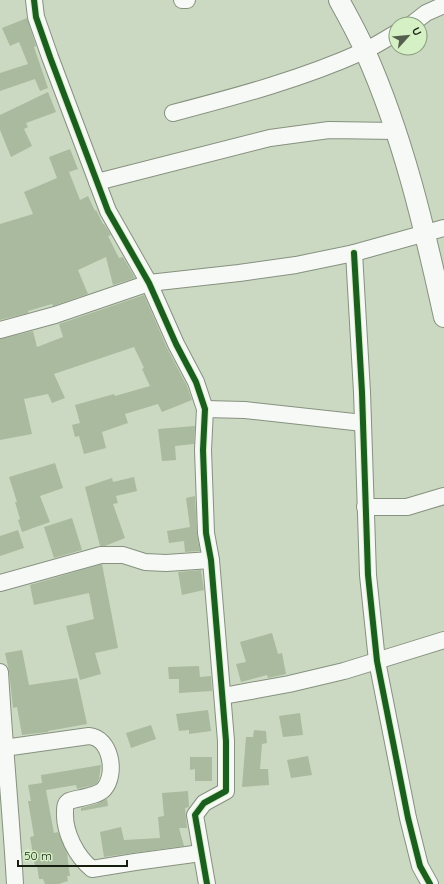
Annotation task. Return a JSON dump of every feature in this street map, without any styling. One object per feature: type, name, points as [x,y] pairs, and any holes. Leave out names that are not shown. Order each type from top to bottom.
[{"type":"street","points":[[34,0],[36,17],[50,57],[108,211],[149,283],[176,344],[196,382],[205,408],[203,450],[206,533],[210,560],[226,741],[226,791],[204,803],[195,815],[207,884]]},
{"type":"street","points":[[182,0],[187,0]]},
{"type":"street","points":[[339,0],[365,50],[435,231],[444,317]]},
{"type":"street","points":[[422,16],[444,5]]},
{"type":"street","points":[[173,113],[274,85],[365,50],[388,37]]},
{"type":"street","points":[[97,182],[270,138],[329,130],[396,131]]},
{"type":"street","points":[[0,330],[55,315],[149,283],[296,265],[354,253],[435,231]]},
{"type":"street","points":[[354,253],[363,423],[368,575],[377,661],[408,818],[420,866],[430,884]]},
{"type":"street","points":[[205,408],[246,410],[363,423]]},
{"type":"street","points":[[365,507],[407,507],[444,496]]},
{"type":"street","points":[[0,583],[101,555],[123,555],[145,562],[166,563],[210,560]]},
{"type":"street","points":[[223,696],[289,684],[377,661],[444,640]]},
{"type":"street","points":[[0,672],[4,748],[4,786],[11,810],[15,884]]},
{"type":"street","points":[[4,748],[89,736],[100,739],[110,760],[111,773],[107,784],[104,790],[98,793],[66,803],[64,820],[74,847],[94,877],[135,862],[202,853]]},
{"type":"building","points":[[27,18],[36,46],[34,47],[48,88],[40,91],[35,79],[0,91],[0,73],[28,64],[19,42],[10,46],[2,28]]},
{"type":"building","points":[[48,92],[56,112],[26,123],[28,127],[24,129],[32,146],[11,157],[0,130],[0,115]]},
{"type":"building","points":[[70,149],[78,169],[69,172],[80,200],[88,196],[95,211],[96,210],[103,224],[111,235],[108,236],[119,258],[123,257],[135,278],[113,285],[106,257],[78,270],[88,294],[53,306],[52,304],[28,311],[28,313],[0,320],[0,224],[33,214],[24,192],[57,178],[49,157]]},
{"type":"building","points":[[144,295],[167,348],[187,386],[192,400],[162,412],[158,404],[125,414],[128,423],[102,432],[106,448],[84,454],[79,436],[75,437],[72,425],[80,423],[75,405],[150,386],[142,369],[144,368],[134,347],[54,374],[65,398],[52,403],[48,394],[24,399],[32,434],[0,440],[0,339],[33,331],[37,347],[63,337],[59,324]]},
{"type":"building","points":[[195,426],[194,444],[175,446],[176,460],[162,461],[158,429]]},
{"type":"building","points":[[55,463],[63,488],[40,496],[50,522],[22,532],[15,502],[17,502],[9,477]]},
{"type":"building","points":[[134,477],[137,491],[116,496],[118,503],[113,504],[125,538],[105,546],[100,546],[85,487],[112,478],[113,482]]},
{"type":"building","points":[[195,496],[197,533],[200,551],[185,552],[184,541],[169,543],[167,531],[190,527],[186,498]]},
{"type":"building","points":[[72,518],[82,550],[54,558],[44,527]]},
{"type":"building","points":[[18,530],[24,548],[0,556],[0,536]]},
{"type":"building","points":[[102,564],[118,648],[95,653],[101,674],[80,680],[66,626],[94,619],[89,593],[34,605],[30,585]]},
{"type":"building","points":[[201,570],[204,590],[182,595],[178,572]]},
{"type":"building","points":[[272,633],[278,654],[282,653],[286,674],[268,678],[267,675],[241,682],[236,664],[246,662],[240,642]]},
{"type":"building","points":[[22,650],[29,685],[77,678],[87,724],[48,732],[22,735],[17,707],[13,708],[9,671],[5,653]]},
{"type":"building","points":[[199,666],[200,677],[211,676],[212,691],[179,693],[179,679],[169,679],[168,667]]},
{"type":"building","points":[[208,710],[211,731],[189,734],[189,730],[179,731],[176,714]]},
{"type":"building","points":[[300,713],[303,735],[283,737],[279,716]]},
{"type":"building","points":[[151,725],[156,739],[131,748],[126,733]]},
{"type":"building","points":[[254,730],[266,731],[267,743],[262,744],[260,769],[268,769],[269,785],[242,787],[246,737],[253,737]]},
{"type":"building","points":[[308,756],[312,775],[291,778],[287,760]]},
{"type":"building","points":[[190,757],[212,757],[212,781],[195,781],[195,769],[190,770]]},
{"type":"building","points":[[101,765],[99,779],[97,783],[93,785],[77,789],[76,785],[46,790],[54,833],[58,832],[67,853],[70,876],[67,876],[68,881],[59,884],[45,884],[43,879],[39,879],[30,837],[34,836],[28,801],[31,801],[28,785],[42,783],[41,775]]},
{"type":"building","points":[[188,791],[189,807],[185,808],[187,828],[179,828],[184,846],[104,857],[100,832],[121,827],[124,840],[160,838],[158,817],[164,816],[162,793]]},
{"type":"building","points":[[107,799],[108,806],[81,811],[81,808]]},
{"type":"cycle path","points":[[34,0],[36,17],[50,57],[108,211],[149,283],[176,344],[196,382],[205,409],[203,450],[206,533],[211,560],[226,741],[226,791],[204,803],[195,815],[207,884]]},
{"type":"cycle path","points":[[354,253],[362,392],[368,575],[377,661],[408,818],[420,866],[430,884]]}]
